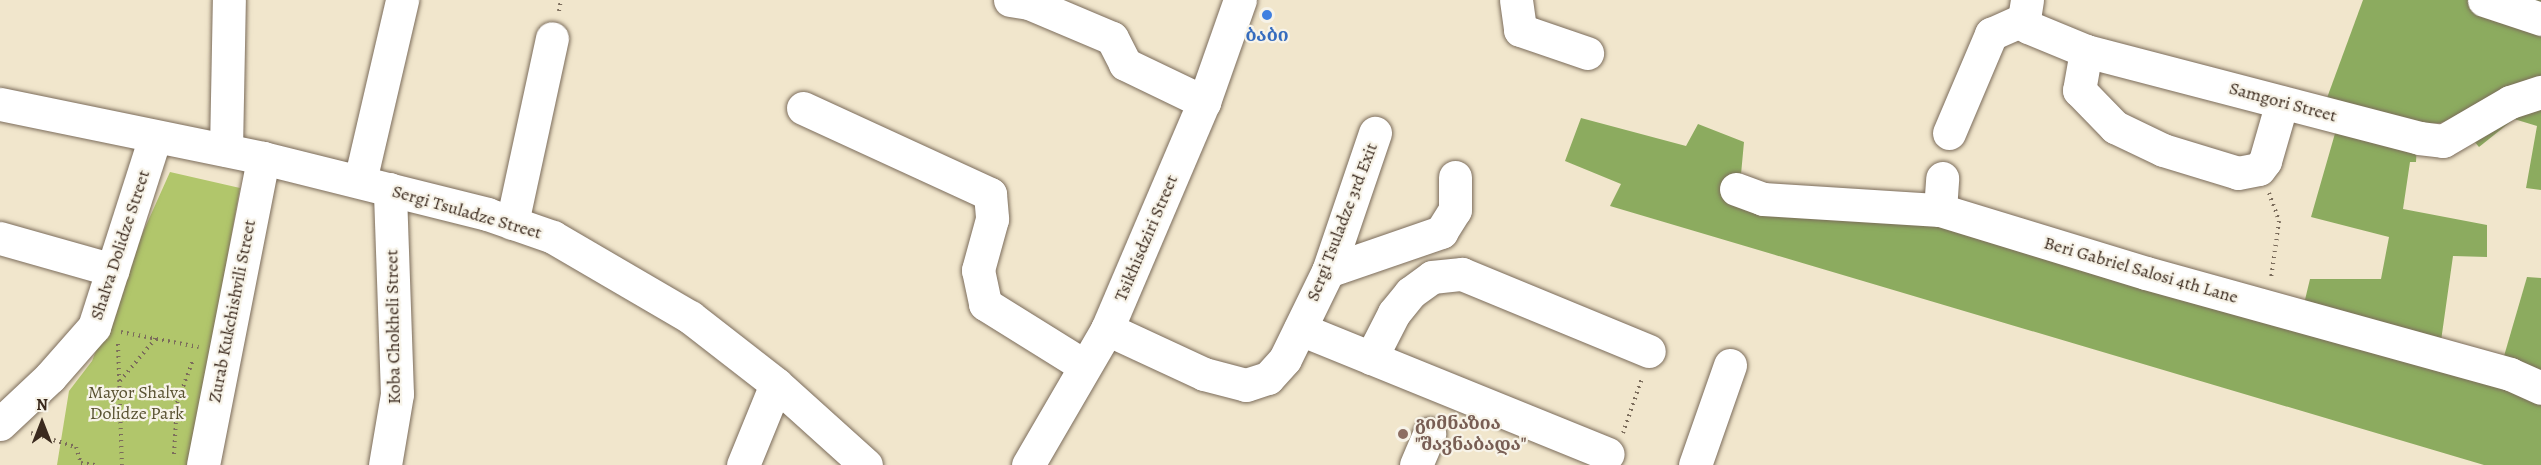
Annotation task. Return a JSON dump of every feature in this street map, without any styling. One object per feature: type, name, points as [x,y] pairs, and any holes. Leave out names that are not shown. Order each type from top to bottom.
[{"type":"street","points":[[226,150],[229,0]]},
{"type":"street","name":"Koba Chokheli Street","points":[[385,465],[397,394],[375,185],[402,0]]},
{"type":"street","points":[[1010,0],[1029,3],[1112,38],[1125,64],[1204,102]]},
{"type":"street","name":"Tsikhisdziri Street","points":[[1028,465],[1083,365],[1107,329],[1204,102],[1240,0]]},
{"type":"street","points":[[1516,0],[1520,30],[1587,54]]},
{"type":"street","points":[[2484,0],[2541,19]]},
{"type":"street","name":"Samgori Street","points":[[1949,133],[1991,34],[2026,10],[2028,27],[2086,51],[2443,141],[2510,102],[2536,95]]},
{"type":"street","points":[[513,223],[552,38]]},
{"type":"street","points":[[2086,51],[2079,90],[2115,127],[2163,150],[2238,173],[2259,169],[2282,102]]},
{"type":"street","name":"Sergi Tsuladze Street","points":[[0,104],[263,158],[375,185],[513,223],[553,237],[624,276],[690,317],[776,384],[866,465]]},
{"type":"street","points":[[803,108],[990,194],[992,219],[978,270],[985,304],[1083,365]]},
{"type":"street","name":"Sergi Tsuladze 3rd Exit","points":[[1107,329],[1204,374],[1246,385],[1268,378],[1285,359],[1328,271],[1376,133]]},
{"type":"street","name":"Shalva Dolidze Street","points":[[0,424],[102,329],[113,270],[155,137]]},
{"type":"street","name":"Zurab Kukchishvili Street","points":[[189,464],[263,158]]},
{"type":"street","points":[[1328,271],[1441,232],[1455,210],[1455,177]]},
{"type":"street","points":[[1940,210],[1942,178]]},
{"type":"street","name":"Beri Gabriel Salosi 4th Lane","points":[[1736,189],[1763,199],[1940,210],[2267,307],[2510,374],[2541,388]]},
{"type":"street","points":[[0,238],[113,270]]},
{"type":"street","points":[[1371,358],[1394,313],[1410,293],[1432,277],[1462,274],[1649,351]]},
{"type":"street","points":[[1300,329],[1608,454]]},
{"type":"street","points":[[1695,465],[1730,365]]},
{"type":"street","points":[[743,465],[776,384]]},
{"type":"street","points":[[1416,465],[1429,434]]},
{"type":"path","points":[[2259,169],[2279,221],[2267,307]]},
{"type":"path","points":[[102,329],[207,348],[193,359],[182,380],[174,417],[189,464]]},
{"type":"path","points":[[102,329],[119,344],[122,465]]},
{"type":"path","points":[[119,384],[128,366],[156,338]]},
{"type":"path","points":[[1608,454],[1621,437],[1638,394],[1649,351]]},
{"type":"path","points":[[0,424],[76,447],[81,463],[95,465]]},
{"type":"green space","points":[[2363,0],[2541,0],[2541,85],[2482,111],[2440,123],[2397,126],[2324,106]]},
{"type":"green space","points":[[2541,97],[2541,190],[2526,188],[2537,126],[2514,119],[2479,147],[2469,135]]},
{"type":"green space","points":[[1581,118],[1686,146],[1698,124],[1744,142],[1739,196],[1930,221],[2521,389],[2541,401],[2541,465],[2484,465],[1610,206],[1621,184],[1565,161]]},
{"type":"green space","points":[[2338,123],[2417,144],[2416,162],[2410,162],[2403,209],[2487,225],[2487,257],[2453,256],[2440,348],[2303,308],[2310,279],[2381,279],[2389,237],[2311,217]]},
{"type":"green space","name":"Mayor Shalva Dolidze Park","points":[[170,172],[240,188],[190,465],[57,465],[69,391],[92,361],[131,259]]},
{"type":"green space","points":[[2527,277],[2541,278],[2541,373],[2502,363]]},
{"type":"place","name":"ბაბი","points":[[1267,15]]},
{"type":"place","name":"გიმნაზია \"შავნაბადა\"","points":[[1403,434]]}]
